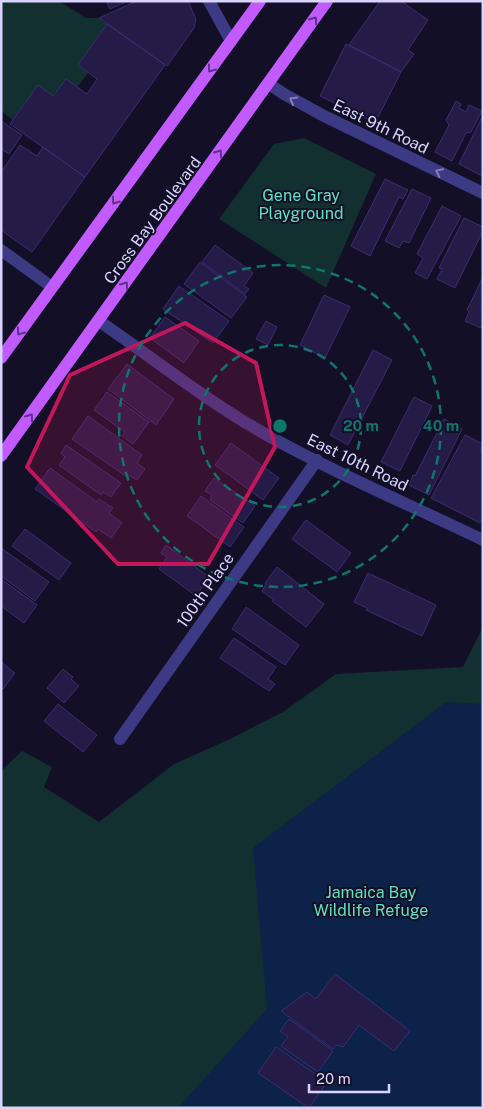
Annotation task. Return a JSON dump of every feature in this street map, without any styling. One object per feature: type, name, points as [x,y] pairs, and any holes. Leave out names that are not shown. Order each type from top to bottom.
[{"type":"main road","points":[[1,358],[260,1]]},
{"type":"main road","name":"Cross Bay Boulevard","points":[[1,456],[327,1]]},
{"type":"street","points":[[209,1],[231,41]]},
{"type":"street","name":"East 9th Road","points":[[269,84],[317,113],[483,193]]},
{"type":"street","points":[[1,250],[52,287]]},
{"type":"street","name":"East 10th Road","points":[[99,321],[242,420],[316,460],[483,540]]},
{"type":"street","name":"100th Place","points":[[120,739],[316,460]]},
{"type":"highlighted area","points":[[185,323],[256,363],[275,447],[208,564],[118,564],[27,467],[70,375]]},
{"type":"green space","points":[[1,1],[59,1],[86,18],[99,18],[107,24],[78,65],[89,72],[77,87],[66,79],[53,96],[13,120],[1,111]]},
{"type":"green space","name":"Gene Gray Playground","points":[[304,138],[376,174],[326,288],[219,219],[274,144]]},
{"type":"green space","points":[[483,627],[483,1108],[1,1108],[1,771],[22,751],[52,767],[44,787],[99,822],[174,764],[230,739],[283,712],[336,674],[463,667]]},
{"type":"water","name":"Jamaica Bay Wildlife Refuge","points":[[446,702],[483,704],[483,1108],[178,1108],[267,1009],[253,848]]},
{"type":"building","points":[[106,1],[128,1],[110,9]]},
{"type":"building","points":[[137,1],[188,1],[196,19],[194,28],[167,66],[99,18]]},
{"type":"building","points":[[380,1],[401,1],[428,20],[408,50],[414,54],[401,72],[349,45]]},
{"type":"building","points":[[107,24],[165,65],[85,177],[10,124],[38,85],[53,96],[66,79],[87,94],[97,79],[78,65]]},
{"type":"building","points":[[346,44],[401,72],[375,123],[320,96]]},
{"type":"building","points":[[456,101],[461,104],[459,108],[466,112],[469,105],[482,111],[471,132],[466,133],[452,161],[435,152],[449,125],[446,120]]},
{"type":"building","points":[[483,115],[483,175],[482,176],[459,164]]},
{"type":"building","points":[[1,121],[22,135],[9,154],[1,149]]},
{"type":"building","points":[[20,145],[37,156],[43,147],[85,177],[32,252],[1,230],[1,172]]},
{"type":"building","points":[[385,179],[408,190],[403,199],[399,197],[370,256],[351,246]]},
{"type":"building","points":[[412,189],[431,198],[409,243],[403,241],[399,248],[385,241]]},
{"type":"building","points":[[442,206],[461,216],[427,279],[415,273],[423,258],[417,254]]},
{"type":"building","points":[[464,218],[483,227],[483,231],[455,288],[437,279],[442,269],[439,268]]},
{"type":"building","points":[[215,245],[253,273],[244,286],[249,289],[245,294],[202,262]]},
{"type":"building","points":[[200,262],[247,297],[231,318],[184,284]]},
{"type":"building","points":[[483,277],[483,325],[481,328],[465,321],[469,312],[467,310]]},
{"type":"building","points":[[179,286],[229,321],[213,343],[163,309]]},
{"type":"building","points":[[324,295],[350,307],[325,358],[300,345]]},
{"type":"building","points":[[165,317],[199,341],[184,363],[150,338]]},
{"type":"building","points":[[266,321],[277,327],[268,345],[256,339]]},
{"type":"building","points":[[373,350],[392,360],[348,445],[330,435]]},
{"type":"building","points":[[127,364],[174,399],[156,425],[108,389]]},
{"type":"building","points":[[107,392],[149,422],[133,444],[122,436],[125,432],[94,410]]},
{"type":"building","points":[[414,397],[432,406],[400,471],[381,462]]},
{"type":"building","points":[[88,416],[142,455],[137,463],[145,469],[137,480],[128,475],[127,477],[72,439]]},
{"type":"building","points":[[444,419],[462,429],[429,495],[409,485]]},
{"type":"building","points":[[465,435],[483,444],[480,452],[483,453],[483,517],[480,523],[431,498]]},
{"type":"building","points":[[231,443],[279,478],[263,500],[215,465]]},
{"type":"building","points":[[66,445],[121,483],[111,497],[103,492],[101,495],[59,465],[65,457],[61,453]]},
{"type":"building","points":[[50,468],[97,502],[99,499],[113,508],[109,513],[122,523],[111,538],[98,529],[96,532],[35,489]]},
{"type":"building","points":[[214,478],[255,506],[243,523],[210,500],[212,495],[205,491]]},
{"type":"building","points":[[201,496],[244,527],[230,547],[187,516]]},
{"type":"building","points":[[306,520],[351,553],[337,572],[292,539]]},
{"type":"building","points":[[25,529],[71,563],[59,580],[12,546]]},
{"type":"building","points":[[166,545],[209,577],[196,596],[159,569],[167,557],[161,553]]},
{"type":"building","points":[[1,548],[49,582],[35,601],[1,576]]},
{"type":"building","points":[[277,567],[324,604],[306,627],[262,591],[265,583]]},
{"type":"building","points":[[368,573],[436,605],[422,636],[366,610],[367,608],[354,602]]},
{"type":"building","points":[[1,579],[37,605],[24,623],[1,606]]},
{"type":"building","points":[[246,607],[299,645],[285,665],[232,629]]},
{"type":"building","points":[[234,638],[276,667],[268,679],[275,684],[269,691],[220,658]]},
{"type":"building","points":[[1,662],[15,673],[3,689],[1,688]]},
{"type":"building","points":[[63,669],[73,677],[71,679],[79,686],[64,703],[47,688]]},
{"type":"building","points":[[58,704],[97,735],[83,752],[44,721]]},
{"type":"building","points":[[335,974],[410,1031],[394,1051],[359,1025],[343,1047],[336,1045],[333,1049],[281,1011],[307,992],[316,999]]},
{"type":"building","points":[[289,1019],[333,1051],[318,1072],[281,1046],[288,1037],[280,1031]]},
{"type":"building","points":[[276,1047],[327,1082],[309,1108],[258,1073]]}]
